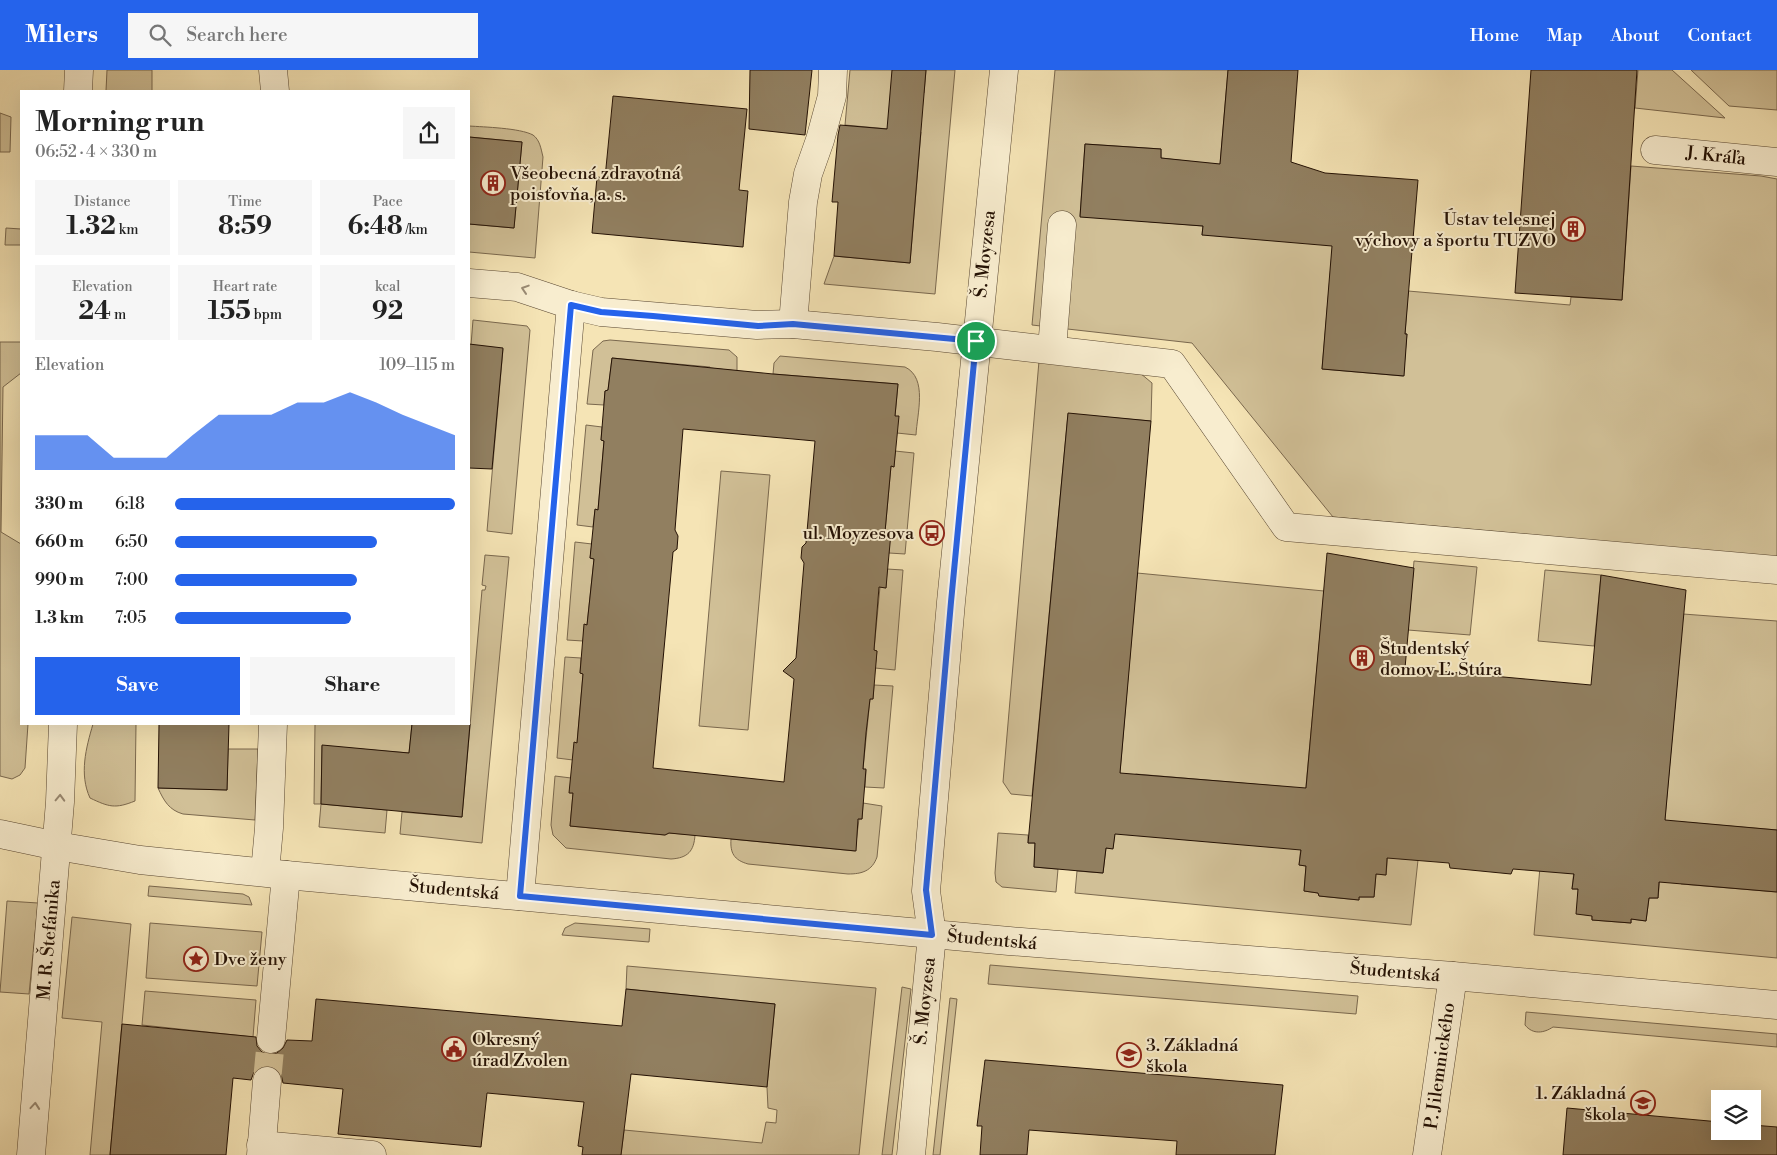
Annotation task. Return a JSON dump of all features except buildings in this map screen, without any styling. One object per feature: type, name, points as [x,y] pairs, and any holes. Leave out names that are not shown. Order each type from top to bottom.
[{"type":"street","points":[[78,90],[79,70]]},
{"type":"street","points":[[273,70],[275,90]]},
{"type":"street","points":[[793,324],[803,202],[808,174],[832,96],[833,70]]},
{"type":"street","name":"Š. Moyzesa","points":[[911,1155],[932,935],[926,890],[952,592],[1004,70]]},
{"type":"street","name":"J. Kráľa","points":[[1655,150],[1777,162]]},
{"type":"street","points":[[1052,349],[1062,225]]},
{"type":"street","points":[[470,283],[517,287],[571,305],[601,312],[758,326],[793,324],[1052,349],[1172,364],[1286,527],[1777,570]]},
{"type":"street","points":[[520,896],[571,305]]},
{"type":"street","name":"M. R. Štefánika","points":[[30,1155],[57,846],[62,725]]},
{"type":"street","points":[[271,1039],[276,874],[269,828],[272,725]]},
{"type":"street","name":"Študentská","points":[[0,834],[140,860],[276,874],[932,935],[1453,976],[1777,1005]]},
{"type":"street","name":"P. Jilemnického","points":[[1427,1155],[1453,976]]},
{"type":"street","points":[[267,1081],[261,1150],[372,1155]]},
{"type":"shaded area","points":[[107,70],[152,70],[152,90],[106,90]]},
{"type":"shaded area","points":[[850,70],[892,70],[924,93],[926,70],[955,70],[935,294],[824,284],[834,256],[910,263],[921,132],[845,125]]},
{"type":"shaded area","points":[[1055,70],[1228,70],[1220,165],[1161,158],[1161,149],[1085,144],[1080,216],[1203,226],[1202,235],[1337,196],[1322,369],[1403,376],[1407,334],[1405,334],[1408,291],[1570,305],[1571,297],[1622,300],[1631,166],[1761,176],[1777,179],[1777,557],[1333,517],[1192,343],[1032,325]]},
{"type":"shaded area","points":[[1638,70],[1672,70],[1725,118],[1635,108]]},
{"type":"shaded area","points":[[1691,70],[1777,70],[1777,110],[1729,106]]},
{"type":"shaded area","points":[[0,113],[11,117],[10,152],[0,152]]},
{"type":"shaded area","points":[[470,126],[520,131],[533,135],[539,142],[543,157],[535,258],[470,252],[470,224],[514,228],[522,142],[470,137]]},
{"type":"shaded area","points":[[6,228],[20,229],[20,245],[5,245]]},
{"type":"shaded area","points":[[473,320],[527,326],[530,330],[512,534],[487,531],[503,349],[471,345]]},
{"type":"shaded area","points":[[603,341],[729,350],[737,357],[737,371],[612,358],[604,405],[587,404],[593,350]]},
{"type":"shaded area","points":[[0,342],[20,342],[20,374],[3,387],[1,532],[20,543],[20,725],[28,725],[25,768],[20,775],[12,779],[0,776]]},
{"type":"shaded area","points":[[780,356],[905,367],[917,379],[919,388],[920,397],[916,435],[897,433],[895,416],[898,384],[773,374],[774,363]]},
{"type":"shaded area","points":[[1039,361],[1140,373],[1152,383],[1151,421],[1068,414],[1032,796],[1011,794],[1003,782]]},
{"type":"shaded area","points":[[586,425],[602,427],[601,440],[604,441],[598,510],[595,510],[593,527],[577,525]]},
{"type":"shaded area","points":[[895,451],[914,453],[905,554],[889,553],[885,532],[891,466],[894,467]]},
{"type":"shaded area","points":[[721,471],[770,475],[748,730],[699,726]]},
{"type":"shaded area","points":[[575,542],[592,544],[590,558],[594,559],[587,625],[585,625],[583,641],[567,640]]},
{"type":"shaded area","points":[[485,555],[509,557],[482,843],[400,834],[402,812],[462,817],[482,590],[485,590],[486,586],[482,585]]},
{"type":"shaded area","points":[[1414,561],[1477,567],[1470,635],[1408,630]]},
{"type":"shaded area","points":[[887,569],[903,570],[895,670],[875,668],[877,651],[874,650],[880,587],[886,588]]},
{"type":"shaded area","points":[[1545,570],[1601,575],[1594,646],[1538,641]]},
{"type":"shaded area","points":[[1137,573],[1324,591],[1305,797],[1288,787],[1136,774],[1119,784]]},
{"type":"shaded area","points":[[1683,614],[1777,621],[1777,830],[1681,822],[1664,829]]},
{"type":"shaded area","points":[[565,657],[581,658],[580,673],[583,674],[577,743],[573,760],[557,758]]},
{"type":"shaded area","points":[[874,685],[893,686],[884,788],[865,787],[866,770],[863,769],[870,699],[873,699]]},
{"type":"shaded area","points":[[93,725],[136,725],[135,801],[112,806],[90,798],[84,770]]},
{"type":"shaded area","points":[[315,725],[412,725],[409,753],[322,746],[321,804],[314,804]]},
{"type":"shaded area","points":[[228,749],[258,749],[255,820],[183,814],[174,810],[162,797],[158,788],[227,790]]},
{"type":"shaded area","points":[[555,776],[571,778],[570,793],[573,793],[570,826],[665,835],[669,833],[695,835],[689,853],[682,857],[671,859],[566,848],[553,835],[551,825]]},
{"type":"shaded area","points":[[863,803],[882,806],[877,857],[872,866],[866,871],[848,874],[748,864],[736,858],[732,852],[731,839],[855,851],[859,819],[862,819]]},
{"type":"shaded area","points":[[321,804],[387,810],[385,833],[319,827]]},
{"type":"shaded area","points":[[1115,830],[1301,846],[1299,865],[1306,866],[1304,891],[1318,893],[1319,896],[1359,900],[1359,897],[1374,897],[1376,874],[1386,875],[1388,854],[1418,860],[1411,925],[1075,893],[1077,871],[1103,873],[1106,848],[1113,848]]},
{"type":"shaded area","points":[[998,833],[1028,835],[1028,843],[1035,843],[1034,867],[1058,869],[1056,892],[1002,887],[996,882]]},
{"type":"shaded area","points":[[1540,867],[1574,870],[1572,889],[1578,889],[1592,916],[1592,920],[1631,923],[1631,919],[1646,921],[1649,898],[1658,898],[1660,877],[1679,879],[1681,884],[1777,892],[1777,958],[1534,935]]},
{"type":"shaded area","points":[[149,886],[243,894],[249,897],[252,905],[148,896]]},
{"type":"shaded area","points":[[7,901],[38,903],[29,994],[0,992]]},
{"type":"shaded area","points":[[72,917],[131,924],[110,1155],[90,1155],[102,1022],[62,1018]]},
{"type":"shaded area","points":[[150,923],[262,932],[257,986],[146,978]]},
{"type":"shaded area","points":[[575,923],[650,929],[649,942],[562,935],[565,928]]},
{"type":"shaded area","points":[[990,965],[1358,996],[1356,1014],[988,984]]},
{"type":"shaded area","points":[[627,966],[876,988],[859,1155],[621,1155],[624,1130],[762,1143],[766,1122],[776,1123],[777,1110],[768,1108],[767,1087],[775,1004],[626,989]]},
{"type":"shaded area","points":[[902,987],[911,989],[892,1155],[882,1155]]},
{"type":"shaded area","points":[[145,991],[256,1000],[253,1037],[142,1025]]},
{"type":"shaded area","points":[[950,998],[957,999],[940,1155],[933,1155]]},
{"type":"shaded area","points":[[1526,1012],[1777,1034],[1777,1047],[1553,1027],[1546,1031],[1535,1032],[1525,1025]]},
{"type":"tunnel","points":[[267,1081],[271,1039]]},
{"type":"place","name":"Všeobecná zdravotná poisťovňa, a. s.","points":[[493,183]]},
{"type":"place","name":"Ústav telesnej výchovy a športu TUZVO","points":[[1573,229]]},
{"type":"place","name":"ul. Moyzesova","points":[[932,533]]},
{"type":"place","name":"Študentský domov Ľ. Štúra","points":[[1362,658]]},
{"type":"place","name":"Dve ženy","points":[[196,959]]},
{"type":"place","name":"Okresný úrad Zvolen","points":[[454,1049]]},
{"type":"place","name":"3. Základná škola","points":[[1129,1055]]},
{"type":"place","name":"1. Základná škola","points":[[1643,1103]]},
{"type":"route","points":[[571,305],[601,312],[758,326],[793,324],[976,341],[926,890],[932,935],[520,896],[571,305]]}]
